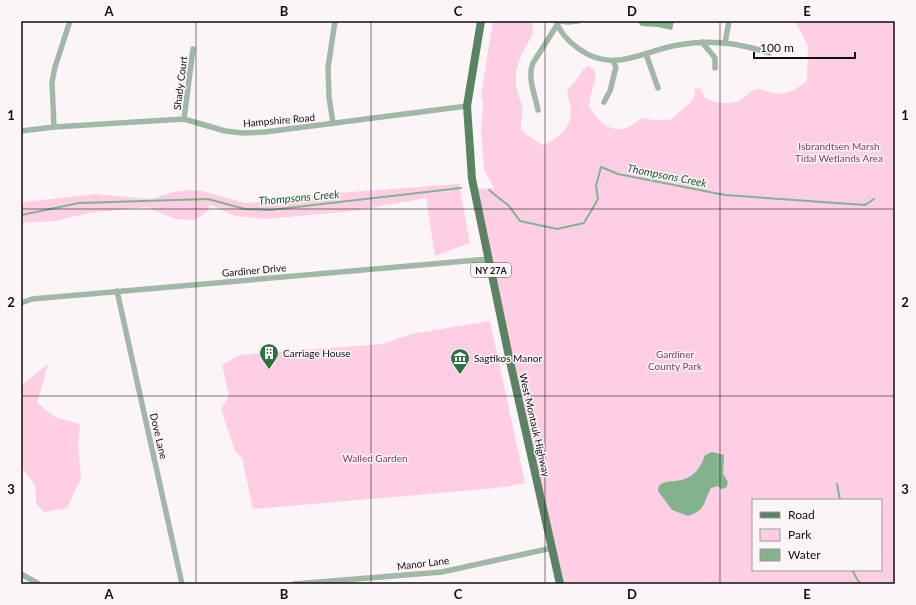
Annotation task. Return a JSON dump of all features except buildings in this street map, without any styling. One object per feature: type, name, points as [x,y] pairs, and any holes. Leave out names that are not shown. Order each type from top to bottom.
[{"type":"main road","name":"West Montauk Highway","points":[[481,21],[467,106],[472,179],[509,357],[552,548]]},
{"type":"main road","name":"NY 27A","points":[[552,548],[560,584]]},
{"type":"street","points":[[54,127],[52,82],[55,67],[70,21]]},
{"type":"street","points":[[333,123],[329,97],[328,68],[335,21]]},
{"type":"street","points":[[558,22],[578,21]]},
{"type":"street","points":[[725,43],[729,21]]},
{"type":"street","points":[[558,22],[567,39],[584,53],[603,60],[613,61],[678,45],[702,42],[725,43],[752,47],[769,53]]},
{"type":"street","points":[[538,110],[530,69],[558,22]]},
{"type":"street","points":[[702,42],[715,58],[715,68]]},
{"type":"street","name":"Shady Court","points":[[184,119],[193,49]]},
{"type":"street","points":[[646,54],[658,88]]},
{"type":"street","points":[[604,102],[610,91],[616,67],[613,61]]},
{"type":"street","name":"Hampshire Road","points":[[21,131],[54,127],[184,119],[225,131],[242,133],[265,132],[467,106]]},
{"type":"street","name":"Gardiner Drive","points":[[21,303],[32,299],[117,291],[489,259]]},
{"type":"street","name":"Dove Lane","points":[[117,291],[182,584]]},
{"type":"street","name":"Manor Lane","points":[[294,584],[368,581],[442,572],[552,548]]},
{"type":"street","points":[[21,574],[30,582],[39,584]]},
{"type":"green space","name":"Gardiner County Park","points":[[493,21],[532,21],[533,33],[520,58],[516,72],[516,86],[523,109],[521,129],[525,134],[543,145],[560,135],[568,125],[571,112],[567,91],[583,70],[588,66],[595,71],[596,74],[589,107],[602,122],[613,129],[619,129],[625,128],[642,118],[653,120],[670,120],[691,102],[695,94],[695,89],[700,88],[705,98],[709,100],[728,103],[737,101],[757,89],[782,94],[799,87],[807,81],[808,46],[795,21],[895,21],[895,584],[560,584],[472,189],[494,188],[484,170],[481,131],[483,104],[481,95]]},
{"type":"green space","points":[[459,184],[470,243],[435,256],[426,198],[354,211],[265,219],[235,216],[209,204],[209,210],[195,220],[175,219],[146,207],[89,213],[54,221],[21,223],[21,204],[24,202],[96,194],[151,199],[173,192],[190,190],[203,191],[245,203],[289,200],[337,193]]},
{"type":"green space","name":"Sagtikos Manor","points":[[490,321],[525,483],[504,487],[463,491],[253,509],[242,458],[235,451],[221,409],[229,396],[222,365],[239,355],[382,344],[411,334]]},
{"type":"green space","points":[[48,364],[37,403],[55,417],[80,424],[78,445],[81,478],[67,508],[44,512],[36,503],[35,485],[21,467],[21,385]]},
{"type":"water","points":[[637,21],[674,21],[672,30],[641,26]]},
{"type":"water","points":[[712,452],[724,455],[723,474],[728,482],[726,488],[721,489],[718,486],[711,488],[703,505],[694,514],[688,516],[672,510],[658,491],[659,485],[691,476],[698,470],[705,455]]},
{"type":"waterway","name":"Thompsons Creek","points":[[489,190],[509,206],[520,221],[557,229],[584,223],[598,199],[596,186],[601,167],[618,174],[725,195],[865,205],[874,199]]},
{"type":"waterway","name":"Thompsons Creek","points":[[21,215],[79,203],[208,199],[245,209],[270,210],[461,188]]},
{"type":"waterway","points":[[837,484],[840,499]]},
{"type":"waterway","points":[[853,571],[860,584]]},
{"type":"place","name":"Carriage House","points":[[269,370]]},
{"type":"place","name":"Sagtikos Manor","points":[[460,375]]},
{"type":"park label","name":"Isbrandtsen Marsh Tidal Wetlands Area","points":[[839,152]]},
{"type":"park label","name":"Walled Garden","points":[[375,458]]}]
